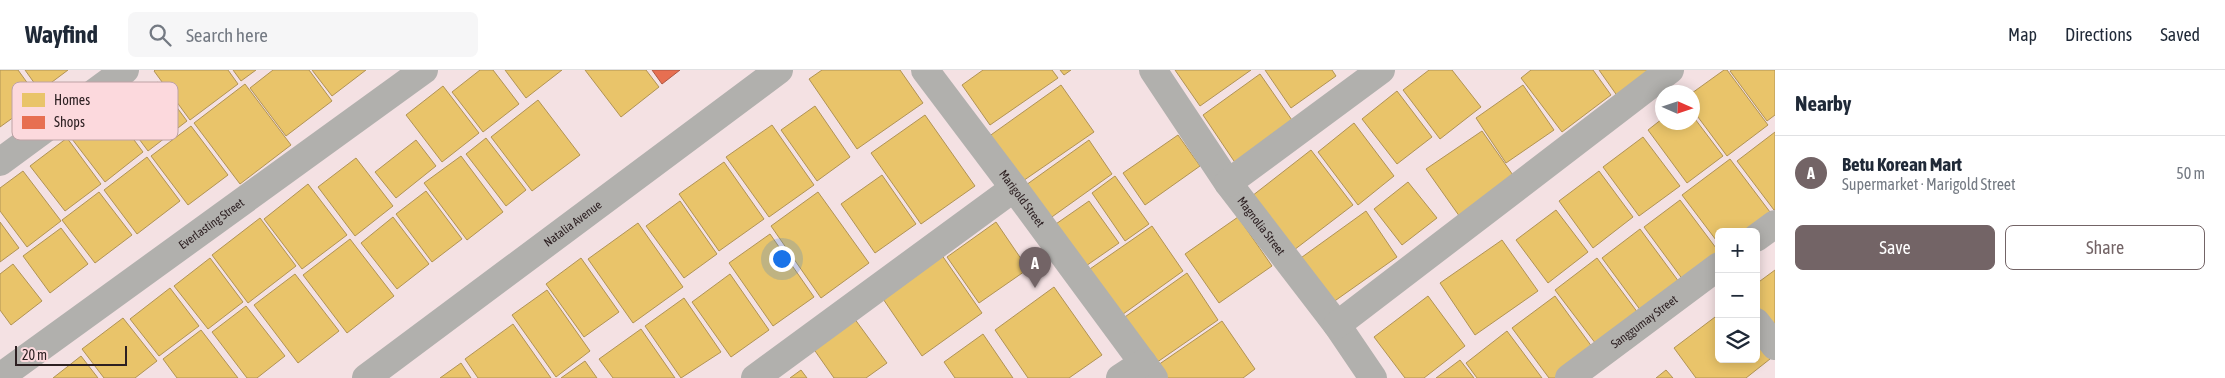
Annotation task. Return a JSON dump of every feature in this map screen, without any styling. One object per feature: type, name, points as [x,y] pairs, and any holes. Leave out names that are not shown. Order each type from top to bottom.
[{"type":"street","points":[[109,82],[125,70]]},
{"type":"street","name":"Everlasting Street","points":[[0,377],[424,70]]},
{"type":"street","name":"Natalia Avenue","points":[[366,378],[779,70]]},
{"type":"street","name":"Marigold Street","points":[[925,70],[1148,370]]},
{"type":"street","name":"Magnolia Street","points":[[1153,70],[1228,183],[1337,325],[1373,378]]},
{"type":"street","points":[[1228,183],[1381,70]]},
{"type":"street","points":[[1337,325],[1670,70]]},
{"type":"street","points":[[0,162],[30,140]]},
{"type":"street","points":[[755,378],[1014,188]]},
{"type":"street","points":[[1760,235],[1775,224]]},
{"type":"street","name":"Sanggumay Street","points":[[1581,374],[1715,272]]},
{"type":"street","points":[[1760,327],[1775,346]]},
{"type":"street","points":[[1120,378],[1148,370]]},
{"type":"building: Homes","points":[[0,70],[18,70],[27,82],[12,82],[12,118],[0,127]]},
{"type":"building: Homes","points":[[25,70],[68,70],[52,82],[34,82]]},
{"type":"building: Homes","points":[[228,70],[238,84],[190,120],[178,104],[178,82],[162,82],[154,71]]},
{"type":"building: Homes","points":[[233,70],[256,70],[241,81]]},
{"type":"building: Homes","points":[[273,70],[309,70],[332,101],[286,136],[250,88]]},
{"type":"building: Homes","points":[[312,70],[366,70],[332,96]]},
{"type":"building: Homes","points":[[480,70],[493,70],[519,104],[483,132],[452,92]]},
{"type":"building: Homes","points":[[505,70],[562,70],[526,98]]},
{"type":"building: Homes","points":[[585,70],[646,70],[659,87],[621,117]]},
{"type":"building: Homes","points":[[822,70],[900,70],[923,103],[857,149],[809,79]]},
{"type":"building: Homes","points":[[983,70],[1052,70],[1058,78],[990,125],[962,85]]},
{"type":"building: Homes","points":[[1060,70],[1071,70],[1064,75]]},
{"type":"building: Homes","points":[[1175,70],[1251,70],[1200,106]]},
{"type":"building: Homes","points":[[1265,70],[1332,70],[1336,76],[1291,108]]},
{"type":"building: Homes","points":[[1429,70],[1452,70],[1481,107],[1440,139],[1403,90]]},
{"type":"building: Homes","points":[[1531,70],[1593,70],[1611,95],[1562,132],[1521,78]]},
{"type":"building: Homes","points":[[1599,70],[1653,70],[1618,97]]},
{"type":"building: Homes","points":[[1724,70],[1727,70],[1768,125],[1727,156],[1700,120],[1700,87]]},
{"type":"building: Homes","points":[[1775,70],[1775,115],[1767,121],[1730,71]]},
{"type":"building: Homes","points":[[1260,74],[1294,123],[1236,164],[1203,115]]},
{"type":"building: Homes","points":[[245,84],[291,145],[240,184],[194,123]]},
{"type":"building: Homes","points":[[1061,85],[1094,132],[1020,183],[988,137]]},
{"type":"building: Homes","points":[[1523,85],[1554,130],[1506,163],[1476,118]]},
{"type":"building: Homes","points":[[443,86],[479,133],[442,162],[406,115]]},
{"type":"building: Homes","points":[[1397,91],[1432,137],[1397,164],[1362,119]]},
{"type":"building: Homes","points":[[538,100],[580,155],[532,191],[491,137]]},
{"type":"building: Homes","points":[[815,106],[850,157],[817,181],[781,130]]},
{"type":"building: Homes","points":[[178,109],[187,121],[178,128]]},
{"type":"building: Homes","points":[[925,115],[975,186],[921,224],[871,153]]},
{"type":"building: Homes","points":[[1354,123],[1394,176],[1358,205],[1318,152]]},
{"type":"building: Homes","points":[[1655,124],[1655,130],[1700,130],[1700,126],[1723,156],[1687,183],[1648,130]]},
{"type":"building: Homes","points":[[772,125],[814,185],[769,217],[726,157]]},
{"type":"building: Homes","points":[[191,126],[228,175],[188,205],[151,156],[172,140],[178,140],[178,136]]},
{"type":"building: Homes","points":[[1482,131],[1515,178],[1460,217],[1426,169]]},
{"type":"building: Homes","points":[[1775,132],[1775,210],[1774,210],[1737,161]]},
{"type":"building: Homes","points":[[1178,135],[1200,166],[1145,205],[1123,173]]},
{"type":"building: Homes","points":[[1643,137],[1680,186],[1639,216],[1603,167]]},
{"type":"building: Homes","points":[[486,138],[526,190],[506,206],[466,154]]},
{"type":"building: Homes","points":[[64,140],[68,140],[101,184],[65,211],[30,166]]},
{"type":"building: Homes","points":[[73,140],[134,140],[143,152],[105,182]]},
{"type":"building: Homes","points":[[140,140],[162,140],[148,151]]},
{"type":"building: Homes","points":[[416,140],[436,166],[396,198],[375,172]]},
{"type":"building: Homes","points":[[1089,140],[1112,174],[1049,219],[1026,185]]},
{"type":"building: Homes","points":[[1311,150],[1353,205],[1294,250],[1252,196]]},
{"type":"building: Homes","points":[[461,156],[503,212],[467,240],[424,183]]},
{"type":"building: Homes","points":[[147,157],[180,201],[137,234],[104,190]]},
{"type":"building: Homes","points":[[356,158],[393,206],[355,236],[318,187]]},
{"type":"building: Homes","points":[[1730,159],[1773,216],[1758,228],[1715,228],[1715,239],[1682,195]]},
{"type":"building: Homes","points":[[724,162],[764,219],[719,251],[679,194]]},
{"type":"building: Homes","points":[[23,171],[61,221],[27,247],[0,211],[0,188]]},
{"type":"building: Homes","points":[[1599,171],[1633,217],[1593,248],[1559,201]]},
{"type":"building: Homes","points":[[882,175],[916,224],[875,253],[841,204]]},
{"type":"building: Homes","points":[[1115,176],[1149,224],[1125,241],[1092,193]]},
{"type":"building: Homes","points":[[1408,182],[1437,218],[1402,245],[1374,209]]},
{"type":"building: Homes","points":[[308,184],[347,235],[302,269],[264,219]]},
{"type":"building: Homes","points":[[426,191],[462,239],[432,262],[396,214]]},
{"type":"building: Homes","points":[[99,192],[132,235],[95,263],[62,220]]},
{"type":"building: Homes","points":[[818,192],[869,263],[821,298],[771,226]]},
{"type":"building: Homes","points":[[1680,200],[1715,247],[1715,263],[1686,284],[1644,227]]},
{"type":"building: Homes","points":[[680,201],[717,254],[684,278],[646,226]]},
{"type":"building: Homes","points":[[1089,201],[1119,243],[1083,268],[1053,226]]},
{"type":"building: Homes","points":[[1556,210],[1588,252],[1548,283],[1516,240]]},
{"type":"building: Homes","points":[[1366,211],[1397,257],[1329,305],[1298,260]]},
{"type":"building: Homes","points":[[393,217],[429,264],[397,289],[361,243]]},
{"type":"building: Homes","points":[[1238,217],[1272,266],[1219,303],[1185,254]]},
{"type":"building: Homes","points":[[260,218],[296,266],[248,303],[212,255]]},
{"type":"building: Homes","points":[[0,222],[19,248],[0,262]]},
{"type":"building: Homes","points":[[996,222],[1028,269],[979,303],[947,257]]},
{"type":"building: Homes","points":[[638,223],[683,287],[633,323],[588,259]]},
{"type":"building: Homes","points":[[1152,226],[1183,271],[1119,317],[1087,271]]},
{"type":"building: Homes","points":[[61,228],[88,264],[50,293],[23,256]]},
{"type":"building: Homes","points":[[1640,229],[1682,286],[1644,315],[1602,258]]},
{"type":"building: Homes","points":[[770,234],[814,297],[773,326],[729,263]]},
{"type":"building: Homes","points":[[350,239],[394,296],[347,333],[303,275]]},
{"type":"building: Homes","points":[[1502,240],[1538,291],[1475,335],[1440,283]]},
{"type":"building: Homes","points":[[939,251],[982,313],[922,356],[879,293]]},
{"type":"building: Homes","points":[[210,258],[243,302],[208,329],[174,286]]},
{"type":"building: Homes","points":[[581,258],[619,312],[584,337],[546,284]]},
{"type":"building: Homes","points":[[1597,258],[1641,317],[1599,348],[1555,290]]},
{"type":"building: Homes","points":[[13,264],[42,301],[11,325],[0,310],[0,274]]},
{"type":"building: Homes","points":[[1775,270],[1775,338],[1760,318],[1760,281]]},
{"type":"building: Homes","points":[[1187,273],[1218,320],[1153,365],[1122,319]]},
{"type":"building: Homes","points":[[295,274],[339,331],[298,363],[254,305]]},
{"type":"building: Homes","points":[[730,274],[769,330],[731,357],[692,302]]},
{"type":"building: Homes","points":[[1054,287],[1102,355],[1069,378],[1028,378],[995,330]]},
{"type":"building: Homes","points":[[170,288],[199,326],[159,356],[130,319]]},
{"type":"building: Homes","points":[[547,290],[590,351],[556,377],[512,315]]},
{"type":"building: Homes","points":[[1428,296],[1465,346],[1424,378],[1405,378],[1374,337]]},
{"type":"building: Homes","points":[[1555,296],[1595,351],[1559,378],[1549,378],[1512,328]]},
{"type":"building: Homes","points":[[684,298],[721,352],[681,378],[645,326]]},
{"type":"building: Homes","points":[[246,306],[285,356],[257,378],[247,378],[212,332]]},
{"type":"building: Homes","points":[[1715,317],[1715,363],[1760,363],[1760,345],[1770,359],[1746,378],[1696,378],[1674,348]]},
{"type":"building: Homes","points":[[123,318],[157,361],[135,378],[104,378],[82,349]]},
{"type":"building: Homes","points":[[854,318],[887,363],[866,378],[834,378],[813,348]]},
{"type":"building: Homes","points":[[1222,321],[1255,369],[1243,378],[1167,378],[1158,365]]},
{"type":"building: Homes","points":[[513,324],[551,378],[478,378],[465,359]]},
{"type":"building: Homes","points":[[641,329],[675,378],[613,378],[599,359]]},
{"type":"building: Homes","points":[[201,330],[238,378],[177,378],[163,359]]},
{"type":"building: Homes","points":[[1507,331],[1542,378],[1477,378],[1466,363]]},
{"type":"building: Homes","points":[[983,334],[1013,378],[955,378],[944,362]]},
{"type":"building: Homes","points":[[81,356],[98,378],[53,378]]},
{"type":"building: Homes","points":[[1460,360],[1474,378],[1436,378]]},
{"type":"building: Homes","points":[[585,361],[597,378],[561,378]]},
{"type":"building: Homes","points":[[461,363],[471,378],[440,378]]},
{"type":"building: Homes","points":[[801,370],[807,378],[790,378]]},
{"type":"building: Homes","points":[[1666,370],[1673,378],[1656,378]]},
{"type":"building: Shops","points":[[652,70],[680,70],[662,84]]},
{"type":"place","name":"Betu Korean Mart","points":[[1035,288]]}]
